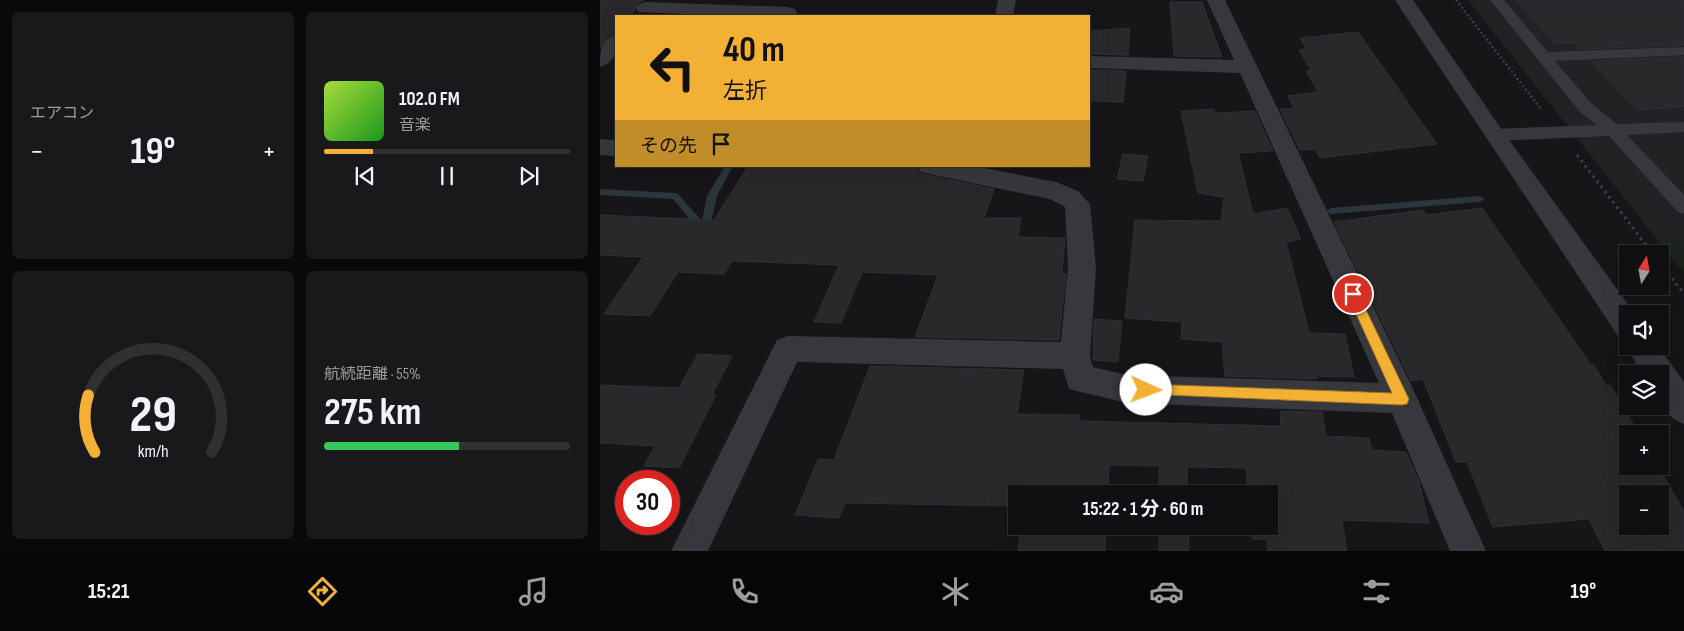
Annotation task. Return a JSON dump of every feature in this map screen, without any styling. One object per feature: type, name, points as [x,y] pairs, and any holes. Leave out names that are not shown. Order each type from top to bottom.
[{"type":"street","points":[[1004,15],[1007,0]]},
{"type":"street","points":[[1216,0],[1402,399],[1468,551]]},
{"type":"street","points":[[1404,0],[1502,135],[1619,313]]},
{"type":"street","points":[[644,8],[792,10]]},
{"type":"street","points":[[600,61],[615,43]]},
{"type":"street","points":[[1090,62],[1248,68]]},
{"type":"street","points":[[600,147],[615,148]]},
{"type":"street","points":[[934,167],[1056,191],[1069,196],[1077,204],[1082,267],[1074,356],[1080,380],[1127,389],[1402,399]]},
{"type":"street","points":[[689,551],[788,349],[1074,356]]},
{"type":"street","points":[[1669,387],[1684,409]]},
{"type":"lane","points":[[1497,0],[1586,108],[1613,130],[1684,207]]},
{"type":"lane","points":[[1544,57],[1684,51]]},
{"type":"lane","points":[[1502,135],[1684,127]]},
{"type":"path","points":[[1669,275],[1684,294]]},
{"type":"shaded area","points":[[1468,0],[1684,0],[1684,273],[1669,255],[1669,245],[1661,245]]},
{"type":"shaded area","points":[[1669,245],[1684,245],[1684,273],[1669,255]]},
{"type":"building","points":[[600,0],[644,0],[638,3],[632,15],[615,15],[615,34],[606,38],[600,48]]},
{"type":"building","points":[[1516,0],[1684,0],[1684,45],[1580,49],[1575,43],[1555,44]]},
{"type":"building","points":[[1170,2],[1202,2],[1222,57],[1174,56]]},
{"type":"building","points":[[1130,28],[1128,55],[1090,54],[1090,31]]},
{"type":"building","points":[[1358,32],[1437,144],[1320,158],[1315,149],[1300,150],[1280,109],[1294,109],[1288,96],[1318,92],[1306,71],[1311,70],[1299,50],[1307,49],[1300,38]]},
{"type":"building","points":[[1684,57],[1684,107],[1636,110],[1591,61]]},
{"type":"building","points":[[1090,70],[1126,71],[1123,102],[1090,101]]},
{"type":"building","points":[[1214,109],[1215,113],[1255,111],[1273,151],[1238,153],[1253,214],[1287,208],[1301,239],[1286,242],[1309,333],[1345,334],[1354,377],[1316,376],[1317,379],[1225,376],[1222,342],[1181,339],[1182,322],[1125,318],[1135,220],[1221,221],[1224,197],[1198,193],[1181,111]]},
{"type":"building","points":[[1123,154],[1148,156],[1143,181],[1117,179]]},
{"type":"building","points":[[747,167],[916,168],[921,174],[994,189],[984,218],[1021,218],[1018,237],[1065,238],[1062,274],[1066,274],[1059,340],[915,337],[938,275],[862,272],[841,323],[814,322],[839,265],[732,261],[724,274],[678,272],[650,316],[604,314],[643,257],[600,255],[600,215],[714,220]]},
{"type":"building","points":[[1482,208],[1591,365],[1594,365],[1606,386],[1611,386],[1619,400],[1619,415],[1628,415],[1634,425],[1619,425],[1619,475],[1663,475],[1669,485],[1619,485],[1619,535],[1669,535],[1669,485],[1684,512],[1684,551],[1605,551],[1589,519],[1493,527],[1467,462],[1456,462],[1423,379],[1411,381],[1334,222],[1423,210],[1426,215]]},
{"type":"building","points":[[1094,319],[1122,321],[1118,362],[1093,360]]},
{"type":"building","points":[[698,354],[732,356],[712,395],[716,395],[679,468],[644,466],[655,446],[600,443],[600,385],[679,388]]},
{"type":"building","points":[[870,366],[1024,370],[1017,414],[1079,415],[1079,421],[1280,426],[1281,411],[1322,412],[1326,436],[1369,438],[1372,450],[1406,452],[1419,481],[1429,523],[1342,520],[1347,551],[1268,551],[1267,540],[1252,539],[1252,535],[1278,535],[1278,485],[1247,485],[1246,468],[1187,467],[1188,485],[1159,485],[1159,466],[1109,465],[1108,485],[1008,485],[1008,506],[845,503],[839,518],[795,515],[818,459],[834,460]]},
{"type":"building","points":[[1020,535],[1106,535],[1105,551],[1018,551]]},
{"type":"building","points":[[1159,535],[1188,535],[1189,551],[1159,551]]},
{"type":"waterway","points":[[600,192],[675,196],[704,230],[712,196],[728,167]]},
{"type":"waterway","points":[[1331,211],[1480,199]]},
{"type":"route","points":[[1146,390],[1402,399],[1353,294]]}]
